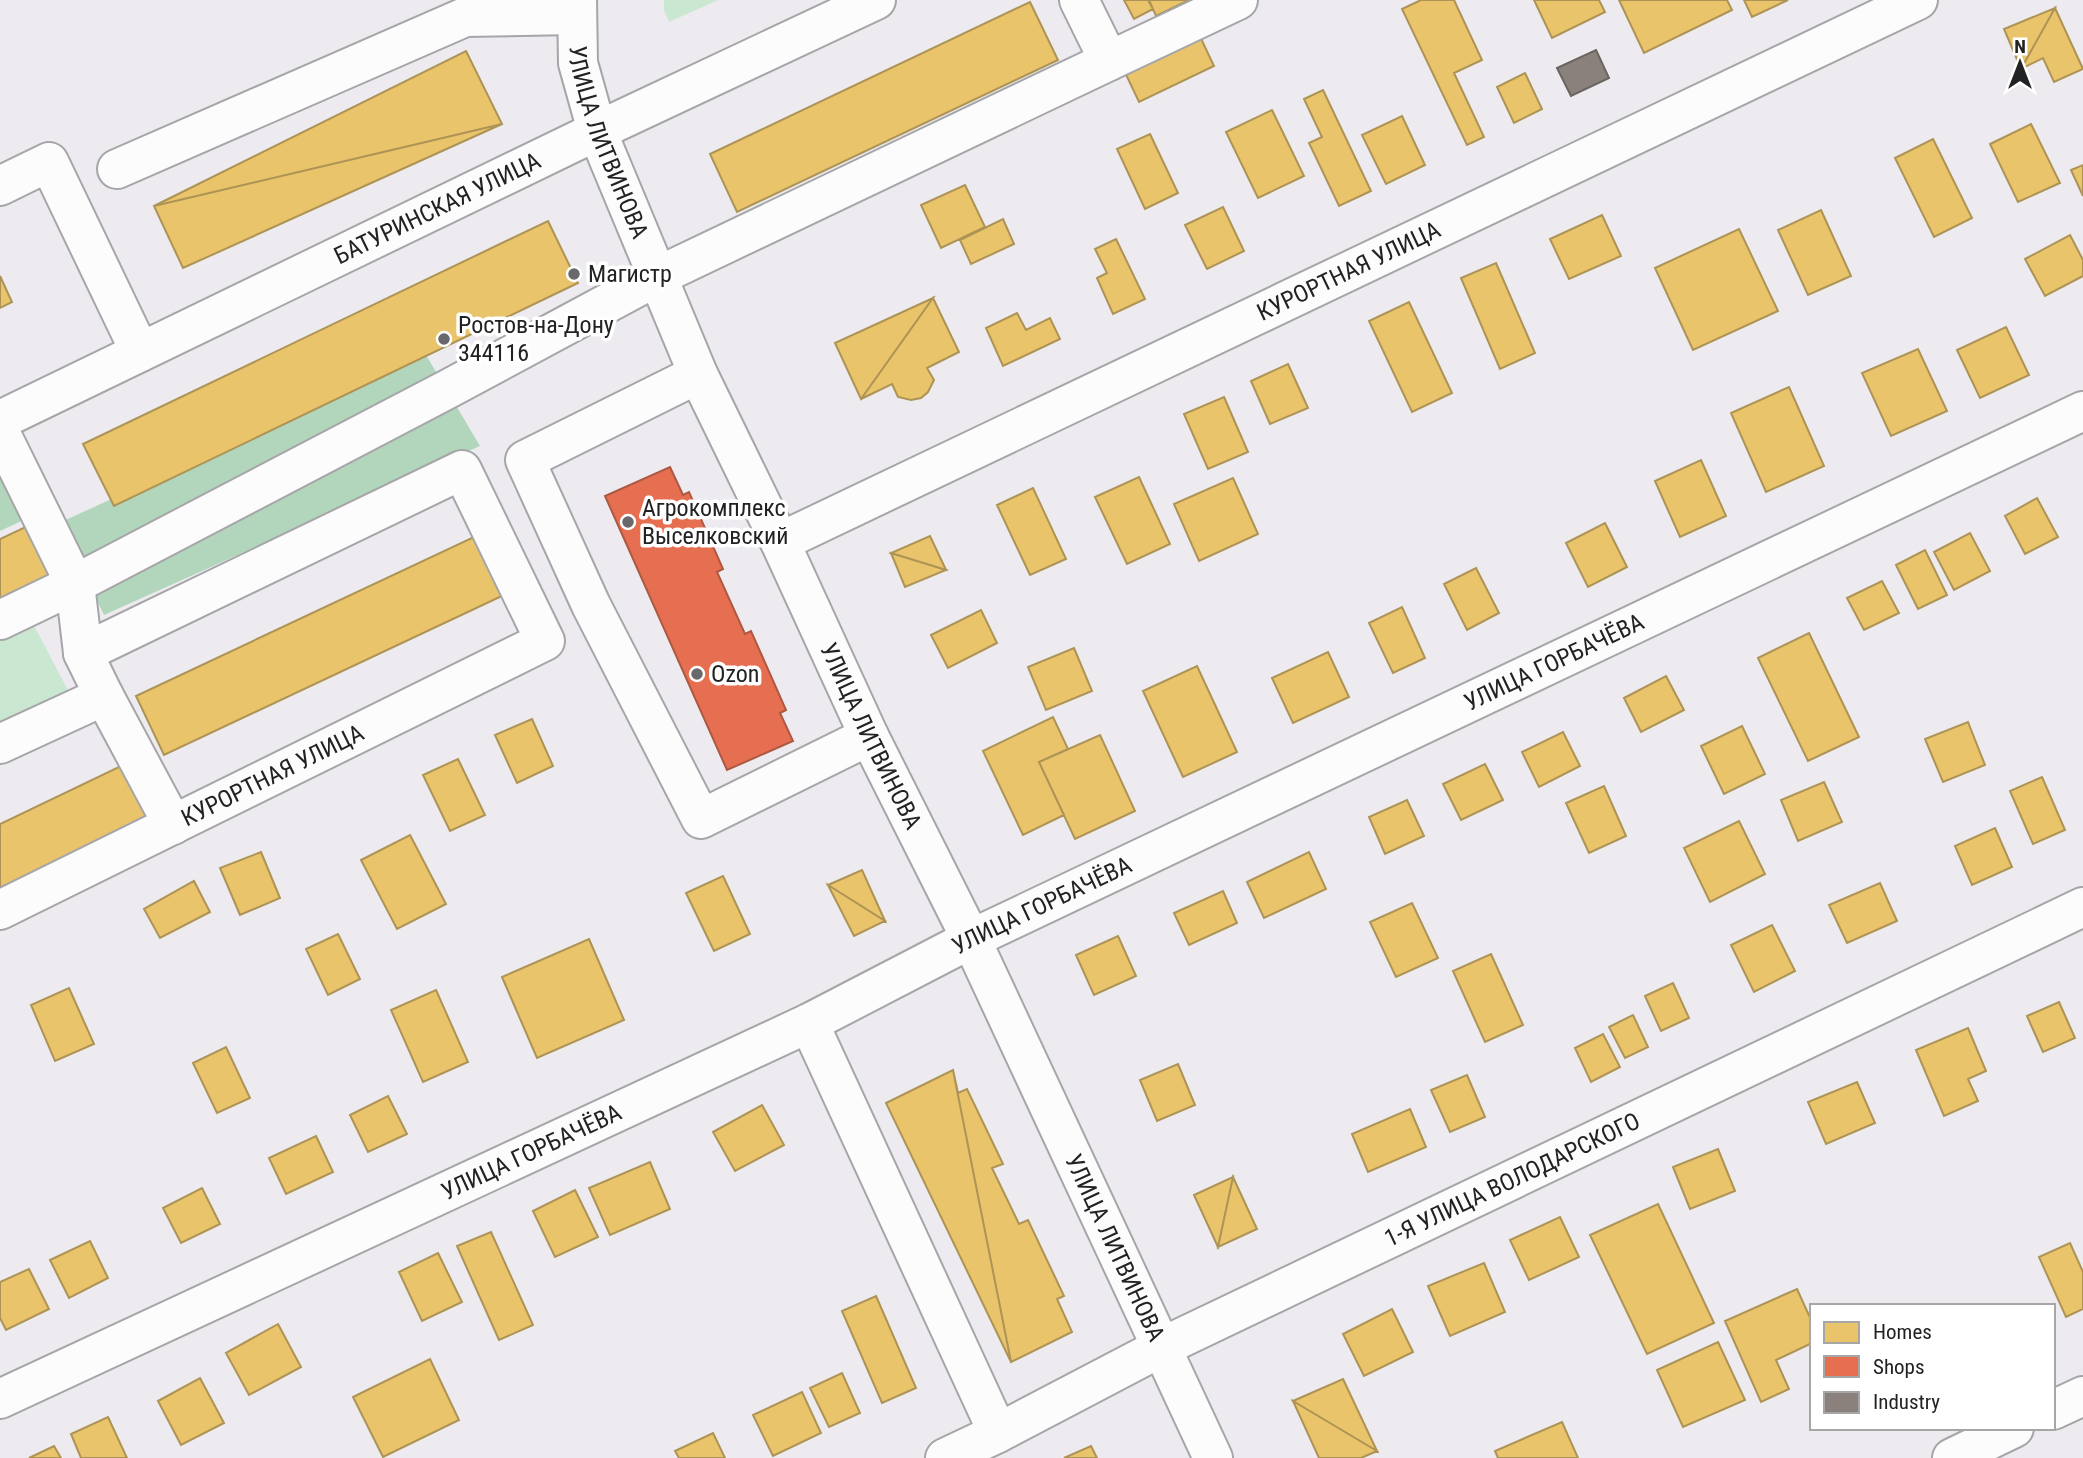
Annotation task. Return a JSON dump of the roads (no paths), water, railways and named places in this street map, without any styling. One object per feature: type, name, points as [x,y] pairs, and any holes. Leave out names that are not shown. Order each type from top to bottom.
[{"type":"street","name":"БАТУРИНСКАЯ УЛИЦА","points":[[0,420],[597,131],[876,0]]},
{"type":"street","points":[[1079,0],[1109,61]]},
{"type":"street","points":[[0,620],[75,584],[448,389],[658,276],[1238,0]]},
{"type":"street","name":"КУРОРТНАЯ УЛИЦА","points":[[780,542],[1918,0]]},
{"type":"street","name":"УЛИЦА ЛИТВИНОВА","points":[[577,8],[578,63],[597,131],[698,374],[780,542],[869,736],[971,939],[1213,1458]]},
{"type":"street","points":[[117,169],[465,17],[577,8]]},
{"type":"street","points":[[0,186],[49,162],[140,352]]},
{"type":"street","points":[[698,374],[525,460],[591,605],[701,819],[869,736]]},
{"type":"street","name":"УЛИЦА ГОРБАЧЁВА","points":[[0,1399],[809,1023],[971,939],[2083,411]]},
{"type":"street","points":[[0,432],[75,584],[83,653],[173,825]]},
{"type":"street","name":"КУРОРТНАЯ УЛИЦА","points":[[0,910],[545,641],[462,470],[83,653]]},
{"type":"street","points":[[0,744],[104,695]]},
{"type":"street","name":"1-Я УЛИЦА ВОЛОДАРСКОГО","points":[[945,1458],[1161,1347],[2083,907]]},
{"type":"street","points":[[809,1023],[998,1433]]},
{"type":"street","points":[[2055,1409],[2083,1396]]},
{"type":"street","points":[[1952,1458],[2010,1430]]},
{"type":"place","name":"Магистр","points":[[574,274]]},
{"type":"place","name":"Ростов-на-Дону 344116","points":[[444,339]]},
{"type":"place","name":"Агрокомплекс Выселковский","points":[[628,522]]},
{"type":"place","name":"Ozon","points":[[697,674]]}]
